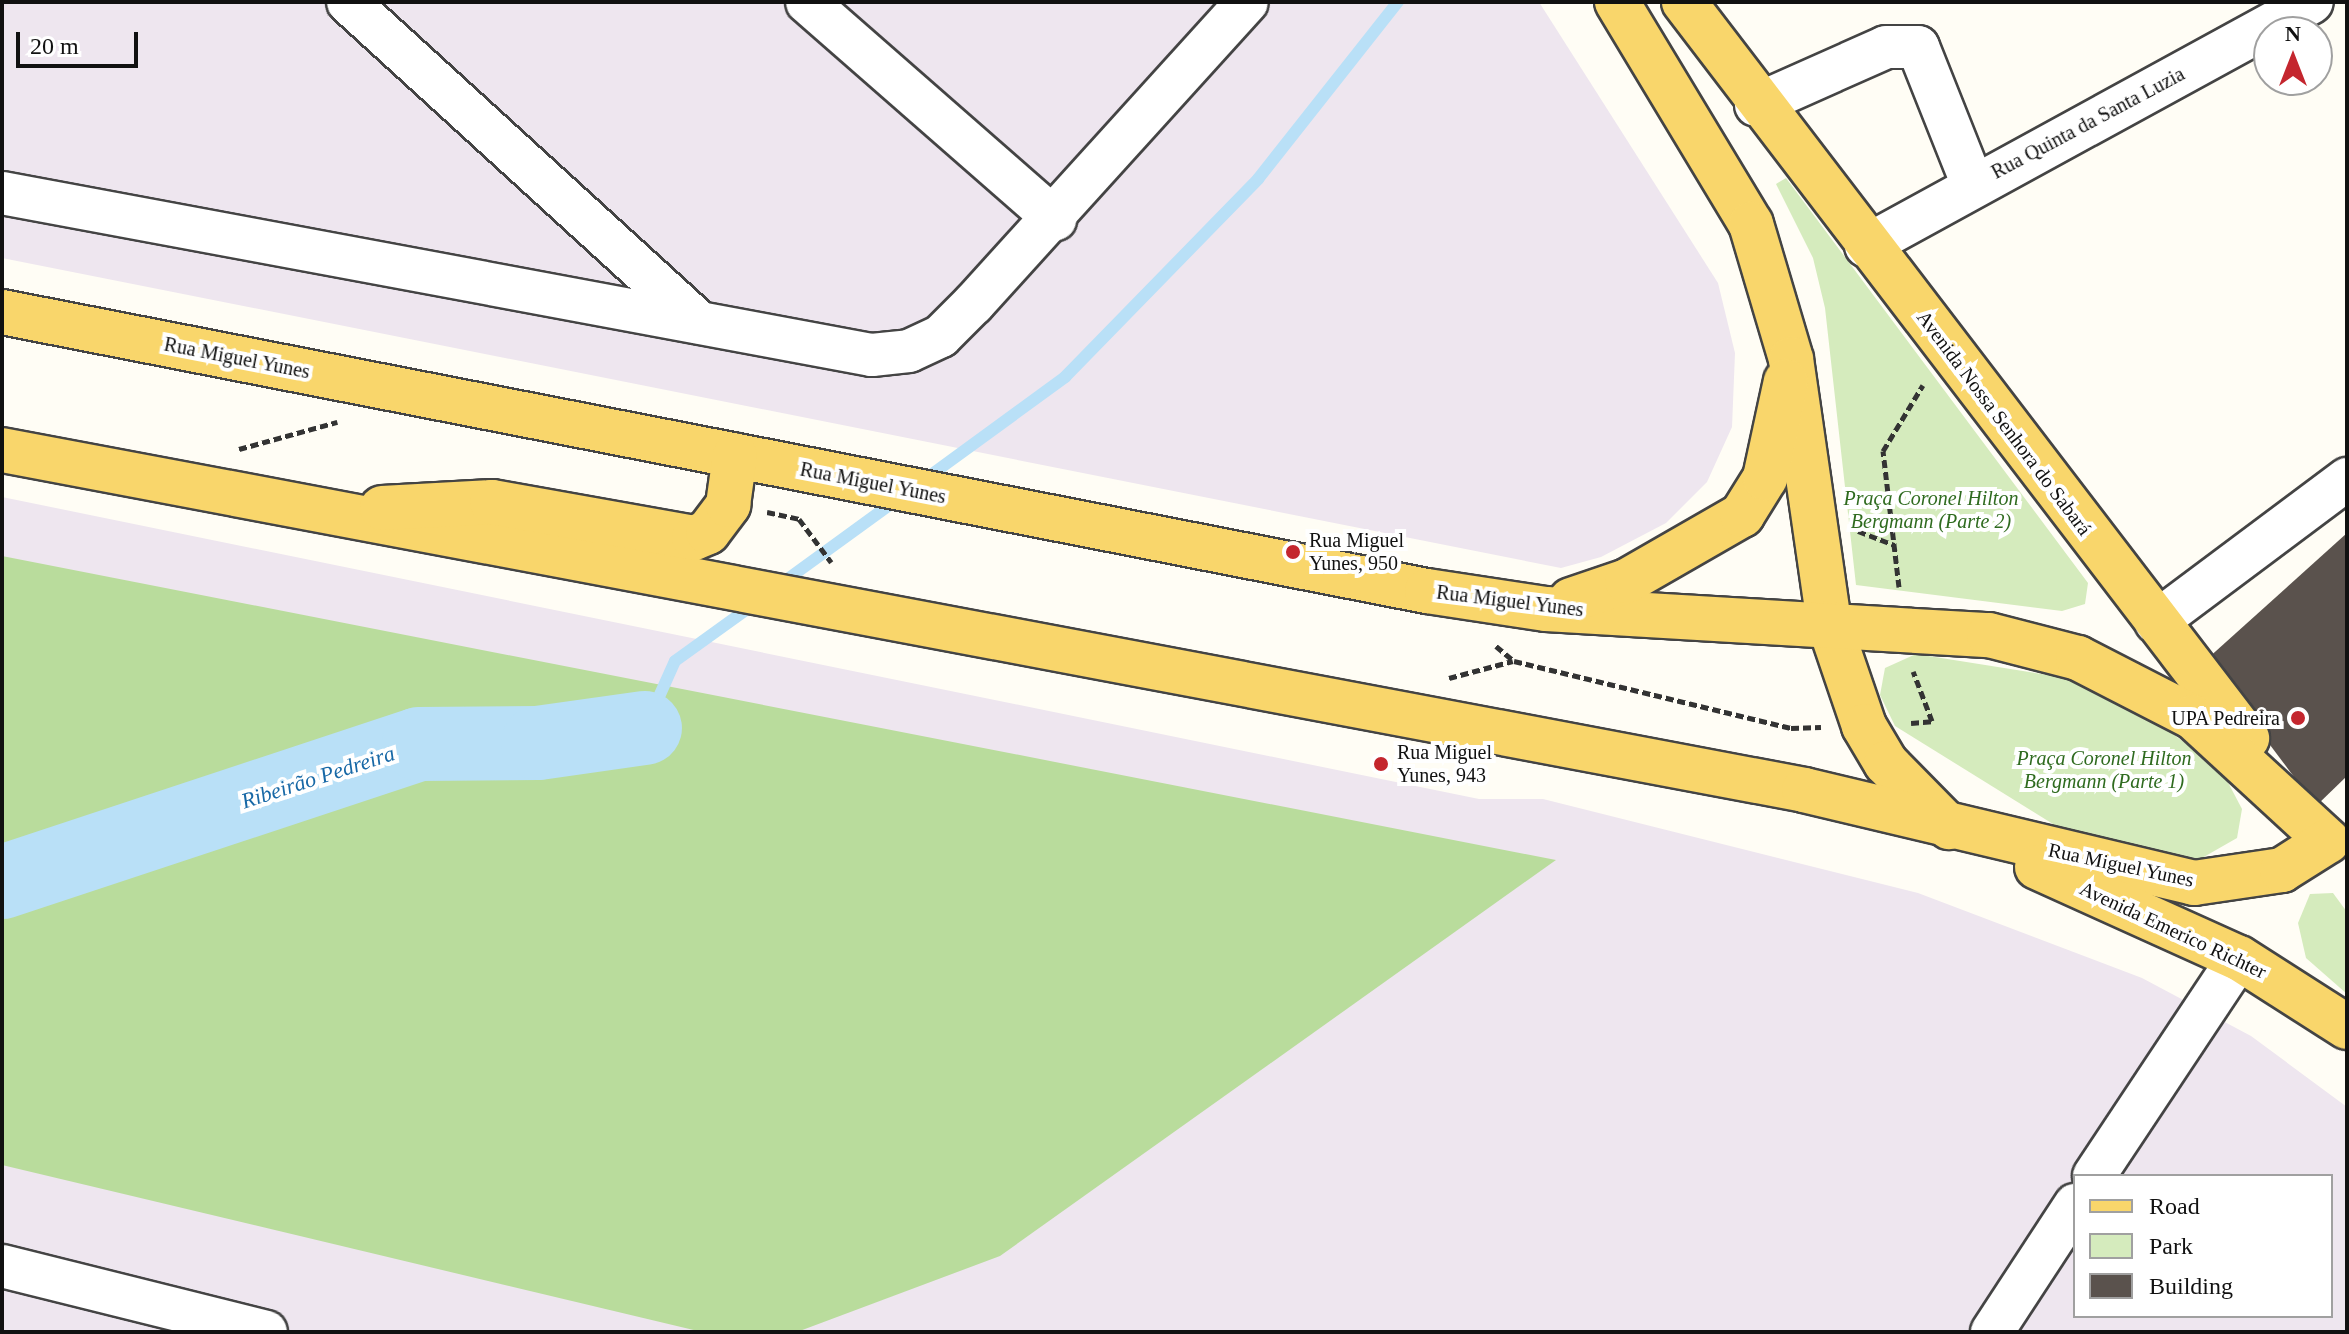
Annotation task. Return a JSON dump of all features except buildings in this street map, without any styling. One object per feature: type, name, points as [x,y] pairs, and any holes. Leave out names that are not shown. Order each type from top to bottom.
[{"type":"main road","points":[[1617,2],[1751,224],[1791,359],[1829,623],[1864,726],[1886,763],[1948,827]]},
{"type":"main road","name":"Avenida Nossa Senhora do Sabará","points":[[1684,2],[1756,105],[1948,345],[2156,622],[2341,845]]},
{"type":"main road","name":"Rua Miguel Yunes","points":[[2,312],[1546,609],[1829,623],[1989,635],[2078,658],[2193,717],[2341,845],[2282,870],[2194,883],[1788,787],[2,450]]},
{"type":"main road","points":[[1546,609],[1627,581],[1742,515],[1765,478],[1791,359]]},
{"type":"main road","points":[[324,513],[492,502],[694,538],[728,505],[735,455]]},
{"type":"main road","name":"Avenida Emerico Richter","points":[[1948,827],[2239,958],[2347,1027]]},
{"type":"street","points":[[348,2],[699,322]]},
{"type":"street","points":[[807,2],[1055,219]]},
{"type":"street","points":[[2,193],[872,355],[909,351],[941,336],[1055,219],[1247,2]]},
{"type":"street","name":"Rua Quinta da Santa Luzia","points":[[1866,246],[2312,2]]},
{"type":"street","points":[[1756,105],[1886,47],[1918,47],[1973,185]]},
{"type":"street","points":[[2156,622],[2347,479]]},
{"type":"street","points":[[2095,1174],[2239,958]]},
{"type":"street","points":[[1992,1332],[2073,1208]]},
{"type":"street","points":[[2,1266],[266,1332]]},
{"type":"path","points":[[1899,582],[1883,451],[1948,345]]},
{"type":"path","points":[[765,512],[799,519]]},
{"type":"path","points":[[1514,661],[1791,728]]},
{"type":"path","points":[[1912,668],[1932,721],[1912,723]]},
{"type":"shaded area","points":[[2,2],[1539,2],[1718,283],[1735,353],[1732,427],[1707,482],[1666,523],[1601,557],[1561,568],[2,258]]},
{"type":"shaded area","points":[[2,497],[1479,799],[1543,799],[1918,893],[2142,978],[2251,1036],[2347,1107],[2347,1332],[2,1332]]},
{"type":"green space","name":"Praça Coronel Hilton Bergmann (Parte 2)","points":[[1786,178],[2088,583],[2085,604],[2062,611],[1856,585],[1825,308],[1813,258],[1776,184]]},
{"type":"green space","points":[[2,556],[1556,860],[1000,1256],[797,1332],[702,1332],[2,1165]]},
{"type":"green space","name":"Praça Coronel Hilton Bergmann (Parte 1)","points":[[1916,654],[2067,678],[2136,706],[2222,771],[2242,809],[2237,838],[2181,870],[2082,842],[1895,726],[1880,695],[1885,668]]},
{"type":"green space","points":[[2333,893],[2347,912],[2347,994],[2306,958],[2298,923],[2310,894]]},
{"type":"waterway","points":[[924,480],[1065,377],[1258,179],[1398,2]]},
{"type":"waterway","points":[[778,586],[899,498]]},
{"type":"waterway","points":[[645,728],[675,661],[754,604]]},
{"type":"waterway","name":"Ribeirão Pedreira","points":[[2,882],[419,744],[538,743],[645,728]]},
{"type":"place","name":"Rua Miguel Yunes, 950","points":[[1293,552]]},
{"type":"place","name":"UPA Pedreira","points":[[2298,718]]},
{"type":"place","name":"Rua Miguel Yunes, 943","points":[[1381,764]]}]
